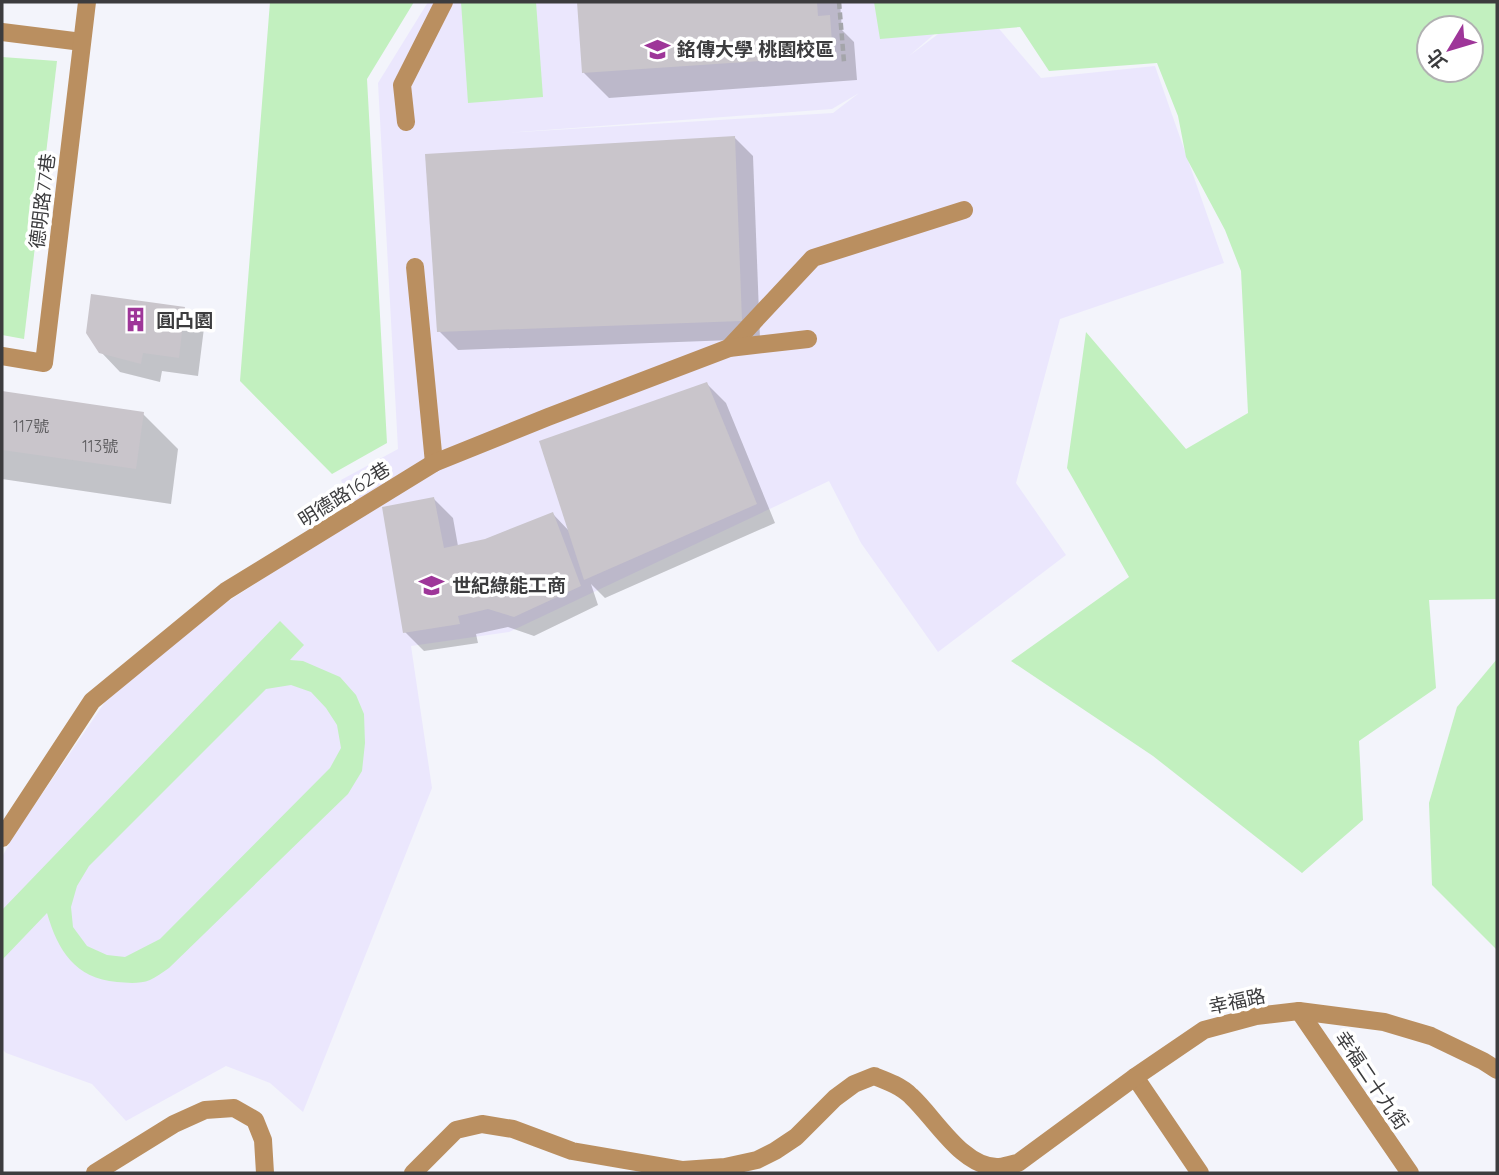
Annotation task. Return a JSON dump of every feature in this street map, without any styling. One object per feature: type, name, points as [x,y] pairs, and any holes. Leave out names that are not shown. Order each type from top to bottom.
[{"type":"street","name":"德明路77巷","points":[[2,356],[44,363],[87,2]]},
{"type":"street","points":[[406,122],[402,85],[444,2]]},
{"type":"street","points":[[2,32],[82,42]]},
{"type":"street","points":[[729,348],[813,258],[964,210]]},
{"type":"street","points":[[415,267],[434,463]]},
{"type":"street","name":"明德路162巷","points":[[2,838],[92,701],[226,591],[434,463],[548,416],[729,348],[808,339]]},
{"type":"street","name":"幸福路","points":[[1021,1168],[1135,1077],[1204,1030],[1256,1016],[1299,1011],[1384,1022],[1431,1036],[1497,1070]]},
{"type":"street","name":"幸福二十九街","points":[[1299,1011],[1410,1173]]},
{"type":"street","points":[[413,1173],[456,1130],[482,1124],[513,1129],[572,1151],[683,1170],[725,1167],[757,1160],[775,1151],[796,1137],[835,1098],[854,1084],[874,1076],[892,1083],[910,1095],[960,1149],[980,1163],[1021,1168]]},
{"type":"street","points":[[1135,1077],[1200,1173]]},
{"type":"street","points":[[95,1173],[174,1124],[205,1110],[234,1108],[256,1120],[263,1140],[265,1173]]},
{"type":"path","points":[[839,2],[844,62]]},
{"type":"shaded area","name":"世紀綠能工商","points":[[428,2],[963,2],[954,17],[909,56],[978,4],[1041,78],[1155,66],[1224,263],[1060,319],[1016,483],[1066,555],[938,652],[861,543],[829,481],[509,632],[411,646],[432,788],[303,1112],[270,1083],[226,1066],[126,1121],[92,1084],[6,1053],[2,1049],[2,857],[14,835],[105,702],[207,615],[355,519],[341,480],[398,449],[378,83]],"holes":[[[859,93],[833,113],[505,133],[832,109]]]},
{"type":"green space","points":[[270,2],[414,2],[367,79],[387,443],[332,474],[240,381]]},
{"type":"green space","points":[[461,2],[536,2],[543,97],[468,103]]},
{"type":"green space","points":[[874,2],[1497,2],[1497,599],[1429,600],[1436,688],[1359,741],[1363,820],[1302,873],[1153,756],[1011,661],[1129,577],[1067,468],[1086,332],[1186,449],[1248,413],[1241,271],[1225,230],[1186,157],[1178,116],[1157,63],[1049,71],[1020,27],[880,39]]},
{"type":"green space","points":[[2,57],[57,61],[24,339],[2,335]]},
{"type":"green space","points":[[280,621],[304,645],[290,660],[303,661],[340,677],[356,695],[364,714],[365,743],[362,771],[348,794],[169,968],[155,977],[130,983],[90,975],[70,960],[63,950],[47,913],[2,960],[2,910]],"holes":[[[291,685],[311,692],[337,725],[341,748],[330,768],[160,939],[125,957],[107,955],[87,946],[73,927],[71,907],[77,886],[89,866],[266,689]]]},
{"type":"green space","points":[[1497,659],[1497,950],[1432,885],[1429,803],[1457,707]]},
{"type":"building","points":[[577,2],[817,2],[818,16],[830,15],[833,56],[582,73]]},
{"type":"building","points":[[735,136],[742,321],[437,332],[425,154]]},
{"type":"building","name":"圓凸園","points":[[91,294],[185,307],[179,358],[143,353],[141,364],[99,353],[86,333]]},
{"type":"building","points":[[707,382],[757,504],[584,580],[539,441]]},
{"type":"building","points":[[2,391],[144,412],[136,469],[2,450]]},
{"type":"building","points":[[434,497],[444,548],[485,539],[553,512],[581,586],[514,617],[488,609],[458,616],[460,624],[403,633],[382,507]]},
{"type":"place","name":"銘傳大學 桃園校區","points":[[657,49]]},
{"type":"place","name":"圓凸園","points":[[136,320]]},
{"type":"place","name":"世紀綠能工商","points":[[432,585]]}]
